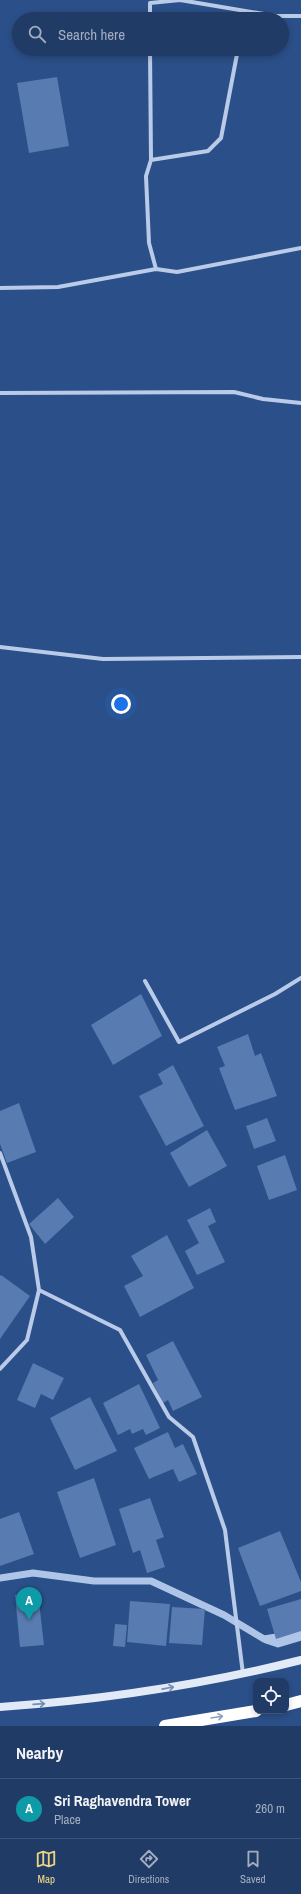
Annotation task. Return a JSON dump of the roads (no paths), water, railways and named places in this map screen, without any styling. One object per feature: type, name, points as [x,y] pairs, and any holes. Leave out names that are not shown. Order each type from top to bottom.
[{"type":"highway","points":[[289,1704],[301,1701]]},
{"type":"highway","points":[[165,1726],[253,1711]]},
{"type":"street","points":[[150,12],[150,3],[180,0],[252,12]]},
{"type":"street","points":[[289,16],[301,16]]},
{"type":"street","points":[[150,56],[151,160],[146,176],[149,243],[156,270]]},
{"type":"street","points":[[151,160],[208,151],[221,138],[237,56]]},
{"type":"street","points":[[0,288],[58,286],[156,270],[177,272],[301,248]]},
{"type":"street","points":[[0,393],[234,392],[263,399],[301,403]]},
{"type":"street","points":[[0,647],[102,659],[301,657]]},
{"type":"street","points":[[145,981],[179,1042],[275,994],[301,978]]},
{"type":"street","points":[[0,1153],[31,1237],[40,1290],[27,1340],[0,1369]]},
{"type":"street","points":[[40,1290],[120,1330],[169,1417],[193,1436],[225,1530],[243,1674]]},
{"type":"street","points":[[0,1707],[62,1703],[158,1690],[243,1674],[301,1660]]},
{"type":"waterway","points":[[0,1578],[33,1573],[94,1581],[151,1581],[224,1615],[264,1639],[301,1633]]},
{"type":"waterway","points":[[266,1640],[278,1644],[301,1637]]},
{"type":"place","name":"Sri Raghavendra Tower","points":[[29,1620]]}]
